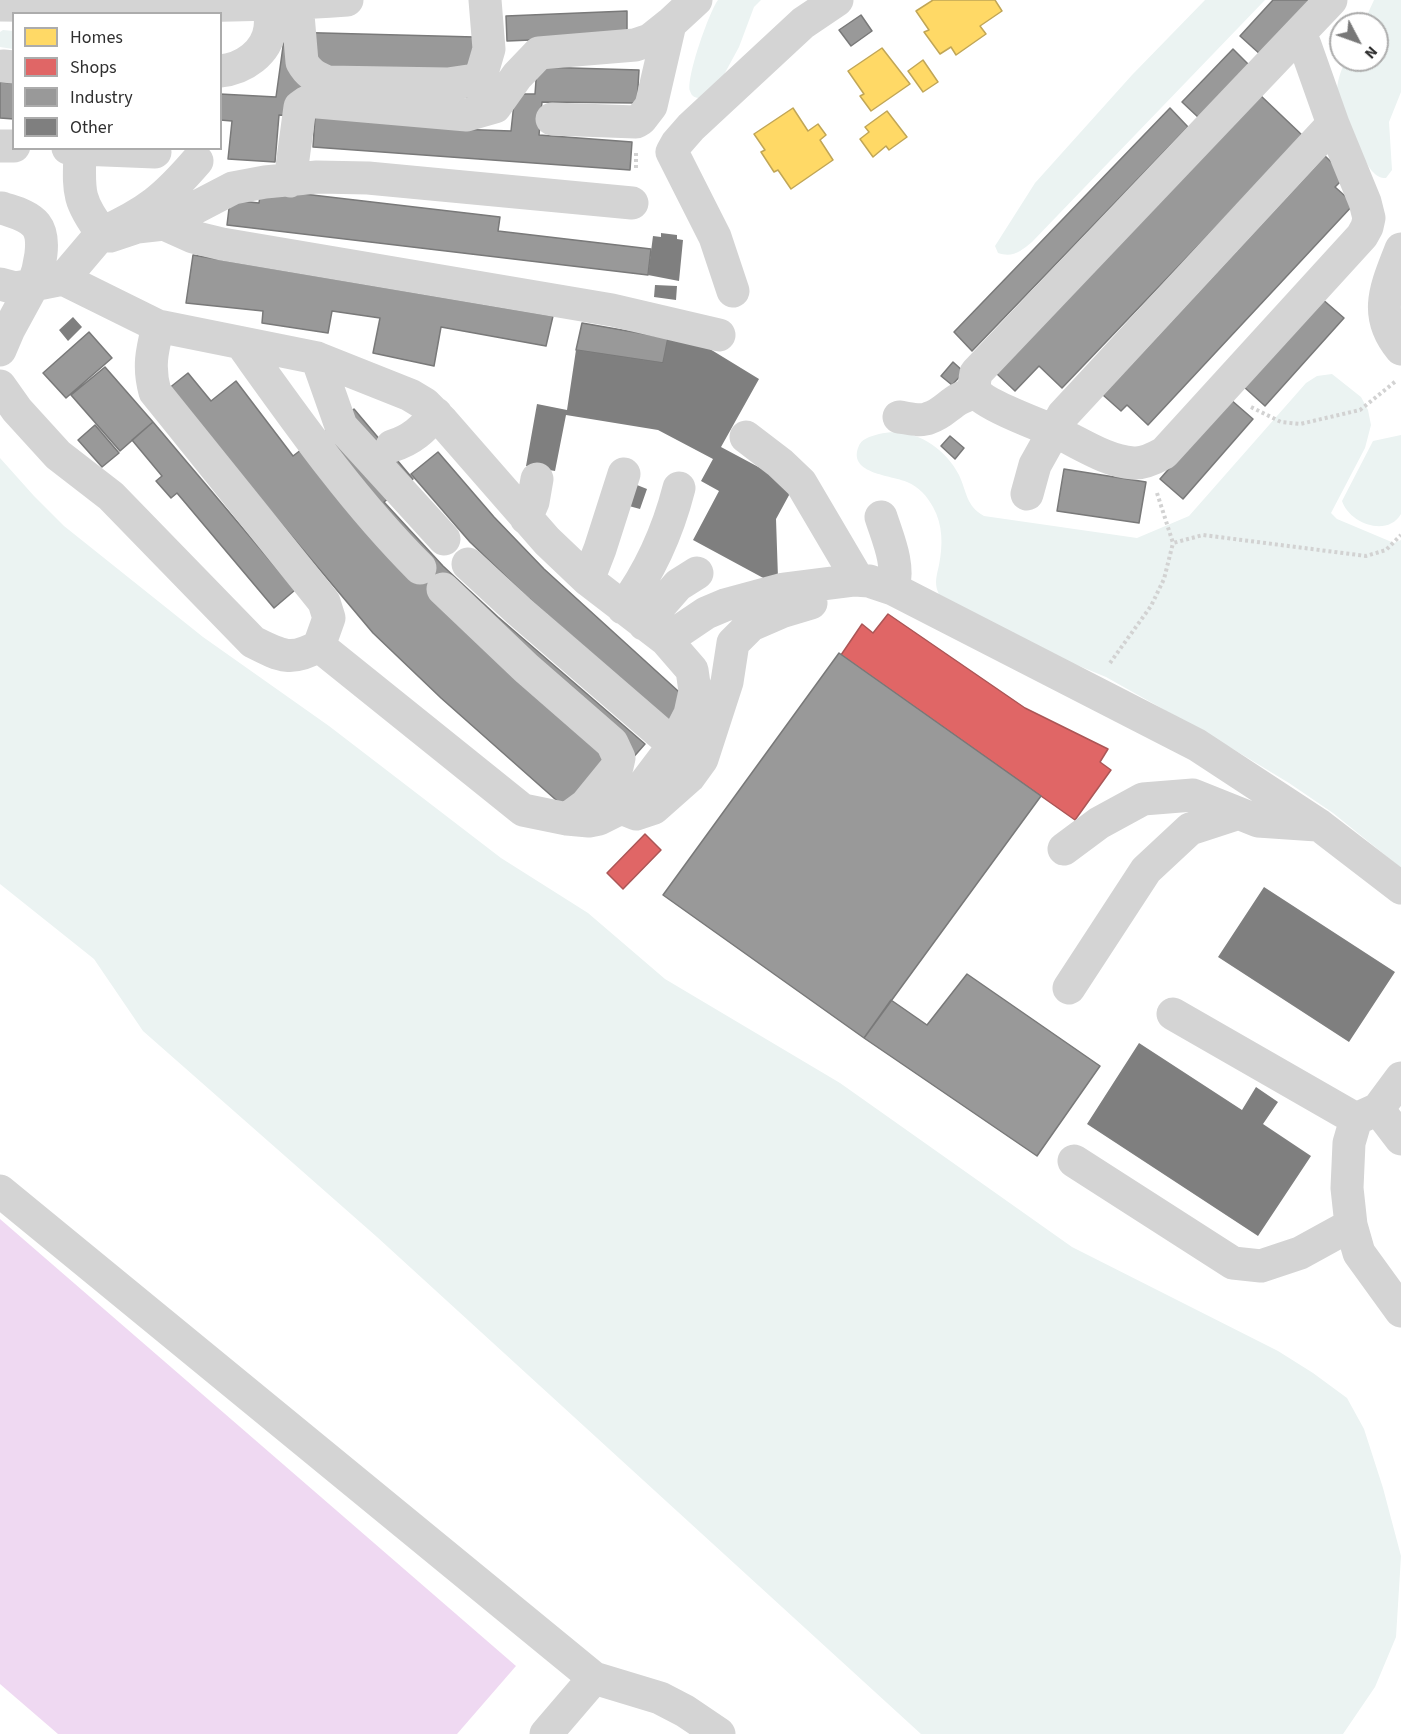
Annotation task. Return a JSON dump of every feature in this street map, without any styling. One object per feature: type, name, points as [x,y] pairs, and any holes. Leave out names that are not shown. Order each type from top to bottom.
[{"type":"street","points":[[0,5],[165,10],[276,2],[347,0]]},
{"type":"street","points":[[276,2],[306,70],[316,78],[327,81],[448,84],[475,80],[482,73],[489,49],[485,0]]},
{"type":"street","points":[[290,181],[300,107],[307,102],[467,115],[485,111],[495,106],[517,76],[538,53],[635,45],[650,40],[696,0]]},
{"type":"street","points":[[733,291],[715,237],[672,152],[691,128],[803,23],[837,0]]},
{"type":"street","points":[[1297,36],[1305,45],[1333,124],[1365,202],[1369,218],[1362,236],[1164,453],[1151,460],[1133,464],[1100,455],[1082,444],[1006,411],[977,393],[974,385],[976,373],[1331,0]]},
{"type":"street","points":[[222,71],[241,67],[257,54],[270,30],[276,2]]},
{"type":"street","points":[[552,119],[636,122],[641,119],[651,105],[669,24]]},
{"type":"street","points":[[1027,494],[1035,465],[1063,415],[1333,124]]},
{"type":"street","points":[[80,150],[79,186],[82,203],[102,232],[110,236],[137,227],[164,224],[233,188],[317,177],[369,178],[632,203]]},
{"type":"street","points":[[105,150],[155,152]]},
{"type":"street","points":[[0,350],[9,329],[48,282],[102,232],[135,218],[164,197],[197,161]]},
{"type":"street","points":[[2,208],[26,217],[35,225],[40,234],[40,264],[48,282]]},
{"type":"street","points":[[164,224],[193,237],[222,244],[612,310],[719,336]]},
{"type":"street","points":[[1401,249],[1384,293],[1385,314],[1389,330],[1401,349]]},
{"type":"street","points":[[0,284],[15,288],[48,282],[158,326],[318,358],[425,404],[526,518],[588,580],[644,624],[692,670],[695,691],[690,714],[674,745],[643,786],[621,808],[599,819],[567,819],[523,810],[319,646]]},
{"type":"street","points":[[0,386],[17,410],[57,455],[111,496],[253,642],[279,656],[303,655],[319,646],[329,618],[324,602],[155,392],[151,380],[150,359],[158,326]]},
{"type":"street","points":[[241,343],[287,408],[370,515],[432,579],[526,668],[612,743],[619,758],[617,766],[586,805],[567,819]]},
{"type":"street","points":[[318,358],[341,426],[444,539]]},
{"type":"street","points":[[899,417],[919,420],[929,418],[963,395],[977,393]]},
{"type":"street","points":[[392,446],[408,441],[421,431],[436,414]]},
{"type":"street","points":[[746,437],[780,463],[801,483],[854,573],[1197,745],[1318,825],[1401,888]]},
{"type":"street","points":[[588,580],[624,474]]},
{"type":"street","points":[[526,518],[537,478]]},
{"type":"street","points":[[644,624],[645,576],[674,508],[679,488]]},
{"type":"street","points":[[621,808],[636,814],[654,808],[689,777],[702,759],[727,681],[733,643],[751,625],[780,612],[816,602],[850,597],[895,568],[893,553],[881,517]]},
{"type":"street","points":[[468,564],[674,745]]},
{"type":"street","points":[[644,624],[678,585],[697,573]]},
{"type":"street","points":[[644,624],[687,624],[724,605],[784,589],[872,583]]},
{"type":"street","points":[[1064,849],[1099,823],[1143,799],[1193,795],[1258,821],[1318,825]]},
{"type":"street","points":[[1069,988],[1146,870],[1190,829],[1236,814]]},
{"type":"street","points":[[1173,1014],[1367,1114],[1401,1139]]},
{"type":"street","points":[[1401,1078],[1367,1114],[1348,1143],[1347,1188],[1351,1225],[1359,1253],[1401,1311]]},
{"type":"street","points":[[1074,1161],[1233,1263],[1261,1266],[1271,1263],[1300,1253],[1351,1225]]},
{"type":"street","points":[[0,1191],[594,1678],[660,1698],[685,1711],[719,1734]]},
{"type":"street","points":[[546,1734],[594,1678]]},
{"type":"path","points":[[1226,385],[1253,409],[1281,422],[1300,424],[1360,410],[1401,376]]},
{"type":"path","points":[[1109,664],[1151,606],[1164,579],[1173,543],[1162,515],[1151,460]]},
{"type":"path","points":[[1173,543],[1203,535],[1366,556],[1386,550],[1401,535]]},
{"type":"shaded area","points":[[718,0],[761,0],[754,7],[739,47],[720,82],[701,98],[697,98],[690,91],[691,73],[704,31]]},
{"type":"shaded area","points":[[1205,0],[1265,0],[1032,242],[1012,254],[998,253],[995,246],[1035,183],[1132,75]]},
{"type":"shaded area","points":[[1374,0],[1401,0],[1401,92],[1389,122],[1392,170],[1386,178],[1380,177],[1369,167],[1346,121],[1337,92],[1342,72],[1389,72],[1389,12],[1368,12]]},
{"type":"shaded area","points":[[12,31],[12,49],[0,47],[0,32]]},
{"type":"shaded area","points":[[1332,374],[1361,397],[1368,410],[1371,425],[1365,448],[1331,513],[1337,519],[1394,543],[1401,540],[1401,868],[1333,813],[1218,740],[1106,677],[1028,645],[945,603],[936,585],[941,535],[939,521],[931,503],[915,486],[865,468],[857,457],[859,445],[869,437],[891,432],[915,436],[936,447],[945,455],[959,475],[970,503],[984,516],[1137,538],[1189,516],[1306,383],[1317,376]]},
{"type":"shaded area","points":[[1401,435],[1401,514],[1387,525],[1369,525],[1352,516],[1342,501],[1373,441]]},
{"type":"shaded area","points":[[0,458],[64,526],[203,637],[329,726],[501,858],[588,913],[665,979],[840,1083],[1072,1247],[1278,1351],[1347,1398],[1364,1429],[1401,1556],[1396,1637],[1375,1687],[1343,1734],[921,1734],[377,1237],[143,1031],[94,959],[0,884]]},
{"type":"shaded area","points":[[0,1219],[516,1666],[457,1734],[58,1734],[0,1684]]},
{"type":"building: Homes","points":[[933,0],[995,0],[1002,11],[980,26],[986,34],[956,55],[951,47],[940,54],[924,32],[929,30],[916,11]]},
{"type":"building: Homes","points":[[882,48],[910,84],[871,111],[860,96],[864,94],[848,71]]},
{"type":"building: Homes","points":[[923,60],[938,82],[923,92],[908,71]]},
{"type":"building: Homes","points":[[793,108],[808,131],[818,124],[826,135],[820,140],[833,160],[791,189],[778,170],[774,172],[761,152],[765,150],[754,134]]},
{"type":"building: Homes","points":[[887,111],[907,137],[889,150],[886,146],[873,157],[860,139],[869,132],[865,127]]},
{"type":"building: Shops","points":[[888,614],[1025,708],[1108,749],[1100,762],[1111,770],[1075,820],[841,655],[862,624],[873,633]]},
{"type":"building: Shops","points":[[645,834],[661,850],[623,889],[607,873]]},
{"type":"building: Industry","points":[[1273,0],[1310,0],[1261,55],[1240,36]]},
{"type":"building: Industry","points":[[627,11],[627,36],[507,41],[506,16]]},
{"type":"building: Industry","points":[[861,15],[872,31],[851,46],[839,30]]},
{"type":"building: Industry","points":[[285,32],[475,37],[475,97],[456,97],[455,129],[511,131],[515,94],[535,94],[537,67],[639,70],[637,103],[542,102],[539,135],[632,142],[630,170],[313,147],[315,117],[279,115],[275,162],[228,159],[232,121],[222,120],[222,94],[276,97]]},
{"type":"building: Industry","points":[[1233,49],[1249,65],[1199,118],[1182,102]]},
{"type":"building: Industry","points":[[0,82],[12,83],[12,119],[0,118]]},
{"type":"building: Industry","points":[[1260,95],[1303,136],[1062,388],[1039,366],[1015,391],[995,372]]},
{"type":"building: Industry","points":[[1170,108],[1188,127],[972,351],[954,332]]},
{"type":"building: Industry","points":[[1325,156],[1346,176],[1335,187],[1354,204],[1148,425],[1127,405],[1121,411],[1103,395]]},
{"type":"building: Industry","points":[[261,189],[500,217],[498,231],[651,249],[648,275],[227,225],[230,200],[259,203]]},
{"type":"building: Industry","points":[[193,255],[553,316],[546,346],[441,327],[434,366],[373,353],[380,318],[332,311],[328,333],[262,323],[263,311],[186,303]]},
{"type":"building: Industry","points":[[1321,298],[1344,318],[1265,406],[1243,386]]},
{"type":"building: Industry","points":[[582,323],[668,338],[663,363],[576,350]]},
{"type":"building: Industry","points":[[89,332],[112,358],[66,398],[43,373]]},
{"type":"building: Industry","points":[[953,362],[964,372],[952,385],[941,376]]},
{"type":"building: Industry","points":[[105,367],[153,422],[120,451],[71,395]]},
{"type":"building: Industry","points":[[188,373],[211,401],[236,381],[293,456],[354,409],[413,479],[384,502],[443,566],[498,617],[645,744],[623,769],[564,807],[441,698],[373,633],[168,389]]},
{"type":"building: Industry","points":[[1230,399],[1253,419],[1183,499],[1160,479]]},
{"type":"building: Industry","points":[[153,422],[295,590],[274,608],[177,493],[171,498],[156,481],[162,476],[132,440]]},
{"type":"building: Industry","points":[[95,425],[119,453],[102,467],[78,440]]},
{"type":"building: Industry","points":[[950,436],[964,448],[955,459],[941,446]]},
{"type":"building: Industry","points":[[438,452],[494,517],[544,569],[689,701],[670,723],[525,595],[470,542],[411,474]]},
{"type":"building: Industry","points":[[1064,469],[1146,482],[1139,523],[1057,511]]},
{"type":"building: Industry","points":[[839,653],[1041,796],[864,1038],[663,895]]},
{"type":"building: Industry","points":[[967,974],[1100,1066],[1037,1156],[864,1038],[891,1000],[927,1025]]},
{"type":"building: Other","points":[[661,233],[677,235],[677,239],[683,240],[679,281],[648,275],[653,236],[661,237]]},
{"type":"building: Other","points":[[655,285],[677,286],[676,300],[654,297]]},
{"type":"building: Other","points":[[73,317],[82,327],[68,341],[59,330]]},
{"type":"building: Other","points":[[668,338],[705,346],[759,379],[721,447],[794,486],[776,519],[778,578],[767,580],[693,540],[719,491],[701,481],[713,459],[658,430],[566,415],[555,471],[526,466],[537,404],[567,410],[576,350],[663,363]]},
{"type":"building: Other","points":[[637,485],[647,489],[640,509],[629,506]]},
{"type":"building: Other","points":[[1264,887],[1395,972],[1349,1042],[1218,957]]},
{"type":"building: Other","points":[[1139,1043],[1242,1110],[1256,1087],[1278,1102],[1263,1124],[1311,1156],[1258,1236],[1087,1124]]}]
